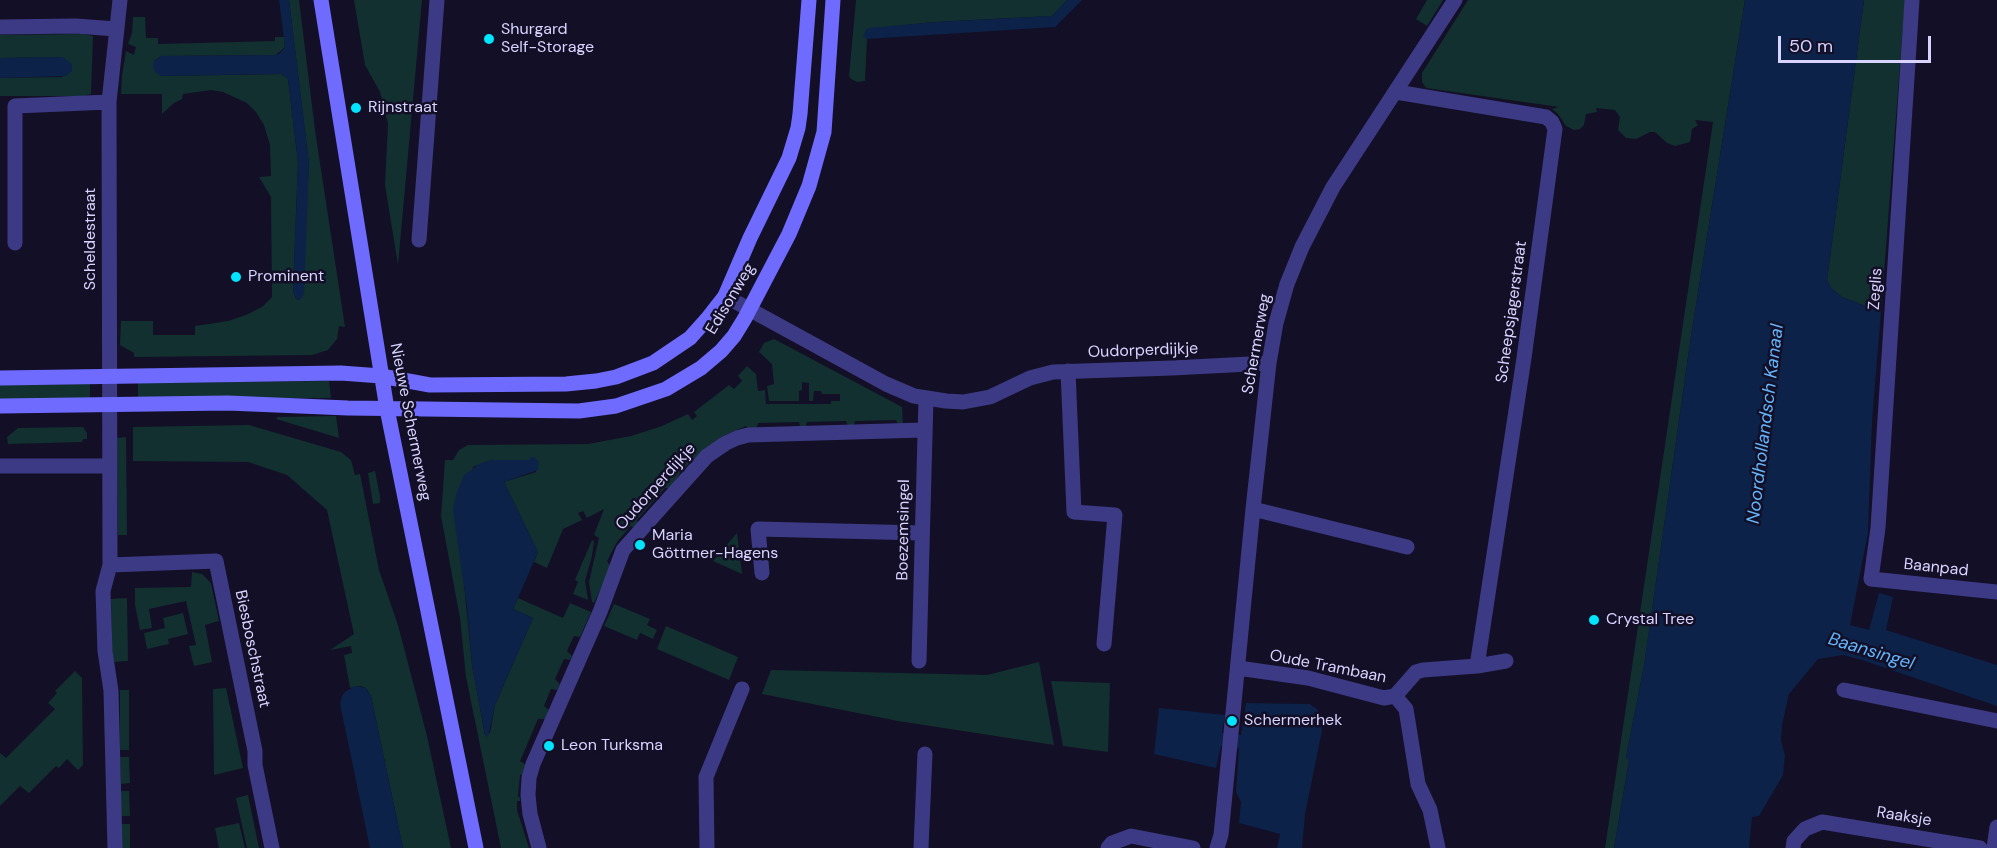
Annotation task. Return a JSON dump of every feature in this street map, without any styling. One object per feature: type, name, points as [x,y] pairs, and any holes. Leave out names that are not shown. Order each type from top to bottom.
[{"type":"street","name":"Scheldestraat","points":[[110,376],[109,102],[120,0]]},
{"type":"street","name":"Nieuwe Schermerweg","points":[[321,0],[387,409],[476,848]]},
{"type":"street","points":[[420,240],[437,0]]},
{"type":"street","name":"Edisonweg","points":[[381,376],[430,385],[566,384],[616,377],[653,363],[678,348],[700,328],[725,296],[789,158],[798,128],[809,0]]},
{"type":"street","name":"Edisonweg","points":[[387,409],[579,411],[616,406],[666,389],[701,368],[721,351],[734,336],[750,308],[789,234],[809,186],[824,132],[833,0]]},
{"type":"street","name":"Schermerweg","points":[[1217,848],[1221,835],[1269,363],[1278,313],[1302,247],[1333,187],[1455,0]]},
{"type":"street","name":"Zeglis","points":[[1871,579],[1879,520],[1912,0]]},
{"type":"street","points":[[0,27],[76,26],[116,29]]},
{"type":"street","name":"Scheepsjagerstraat","points":[[1396,92],[1546,117],[1556,129],[1477,666]]},
{"type":"street","points":[[15,243],[15,106],[109,102]]},
{"type":"street","name":"Oudorperdijkje","points":[[725,296],[886,384],[926,399],[979,400],[1000,394],[1041,374],[1068,371],[1269,363]]},
{"type":"street","points":[[1068,371],[1074,512],[1115,515],[1104,644]]},
{"type":"street","points":[[0,378],[341,373],[381,376]]},
{"type":"street","points":[[110,376],[110,565],[103,591],[103,601],[105,651],[111,691],[115,848]]},
{"type":"street","name":"Boezemsingel","points":[[919,662],[926,399]]},
{"type":"street","points":[[0,406],[228,403],[387,409]]},
{"type":"street","name":"Oudorperdijkje","points":[[539,848],[534,835],[529,804],[529,778],[603,604],[623,550],[707,456],[726,443],[748,435],[924,430]]},
{"type":"street","points":[[0,466],[110,466]]},
{"type":"street","points":[[1253,509],[1407,547]]},
{"type":"street","points":[[762,573],[758,529],[921,533]]},
{"type":"street","name":"Biesboschstraat","points":[[110,565],[216,561],[255,751],[255,765],[272,848]]},
{"type":"street","name":"Baanpad","points":[[1871,579],[1997,592]]},
{"type":"street","name":"Oude Trambaan","points":[[1238,668],[1308,678],[1384,698],[1395,696],[1416,672],[1506,661]]},
{"type":"street","points":[[707,848],[706,777],[742,689]]},
{"type":"street","points":[[1844,690],[1997,721]]},
{"type":"street","points":[[1395,696],[1406,709],[1418,784],[1430,810],[1438,848]]},
{"type":"street","points":[[921,848],[925,754]]},
{"type":"street","name":"Raaksje","points":[[1793,848],[1794,841],[1805,829],[1822,822],[1980,848]]},
{"type":"street","points":[[1994,848],[1997,827]]},
{"type":"street","points":[[1108,848],[1112,843],[1131,836],[1193,848]]},
{"type":"green space","points":[[289,0],[299,0],[315,130],[345,327],[339,326],[337,339],[328,350],[312,355],[134,357],[134,353],[120,345],[121,321],[153,321],[153,335],[195,335],[195,326],[228,321],[246,315],[262,307],[272,297],[271,197],[259,177],[271,176],[270,145],[264,125],[247,103],[223,92],[211,90],[183,94],[182,99],[162,114],[162,94],[121,94],[126,51],[134,55],[136,47],[128,44],[132,33],[133,17],[145,17],[146,38],[158,38],[158,44],[275,41],[275,37],[284,37],[285,47],[276,55],[161,56],[154,61],[161,76],[281,74],[288,79],[298,162],[293,291],[296,299],[300,300],[309,164]]},
{"type":"green space","points":[[354,0],[422,0],[398,265],[385,185],[388,124],[380,92],[365,65]]},
{"type":"green space","points":[[856,0],[1067,0],[1052,16],[935,22],[867,29],[865,81],[857,82],[849,76]]},
{"type":"green space","points":[[1427,0],[1443,0],[1427,26],[1416,19]]},
{"type":"green space","points":[[1468,0],[1745,0],[1691,336],[1644,666],[1626,757],[1629,761],[1614,848],[1605,848],[1713,122],[1695,120],[1698,125],[1692,129],[1690,142],[1675,146],[1667,143],[1655,132],[1636,139],[1626,138],[1618,130],[1620,117],[1615,110],[1596,108],[1597,112],[1586,114],[1584,125],[1580,129],[1574,130],[1566,126],[1552,109],[1559,107],[1426,88],[1422,82],[1422,73]]},
{"type":"green space","points":[[1864,0],[1905,0],[1881,312],[1842,297],[1831,288],[1827,280]]},
{"type":"green space","points":[[83,34],[93,36],[91,94],[83,96],[0,96],[0,78],[63,77],[63,57],[0,58],[0,35]]},
{"type":"green space","points":[[774,339],[902,407],[903,426],[898,425],[896,420],[855,421],[854,425],[848,426],[846,421],[807,422],[806,426],[800,426],[799,422],[758,423],[757,427],[750,430],[746,426],[721,437],[695,463],[691,461],[680,473],[670,490],[665,488],[637,520],[640,525],[635,529],[631,526],[617,542],[607,561],[611,567],[594,603],[589,582],[599,538],[594,535],[604,509],[587,518],[583,511],[578,513],[582,520],[563,529],[547,568],[534,562],[538,552],[504,482],[536,472],[534,457],[531,457],[531,460],[492,460],[473,467],[462,564],[472,665],[485,735],[490,733],[495,705],[533,618],[513,609],[518,598],[563,618],[570,603],[591,612],[580,637],[574,636],[567,651],[572,656],[570,660],[564,659],[555,679],[560,684],[557,690],[551,689],[544,706],[549,710],[545,719],[538,719],[520,761],[526,765],[525,774],[520,775],[518,796],[520,801],[517,801],[517,810],[529,848],[501,848],[466,677],[460,618],[441,516],[445,460],[453,460],[459,450],[468,445],[588,444],[631,436],[662,426],[688,414],[692,420],[697,416],[694,412],[729,385],[734,389],[742,381],[738,376],[747,366],[756,374],[758,391],[765,390],[766,404],[831,404],[831,401],[840,401],[840,394],[822,394],[821,391],[814,391],[813,401],[809,401],[809,383],[802,382],[799,401],[769,401],[767,386],[774,384],[772,364],[759,352],[764,343]]},
{"type":"green space","points":[[329,381],[331,398],[138,399],[138,383]]},
{"type":"green space","points":[[90,384],[90,400],[0,401],[0,385]]},
{"type":"green space","points":[[336,416],[339,438],[276,419],[278,417]]},
{"type":"green space","points":[[249,425],[341,452],[351,460],[355,475],[360,474],[379,570],[398,625],[427,736],[451,848],[403,848],[371,696],[366,688],[360,686],[350,688],[344,655],[352,653],[351,646],[330,650],[354,634],[327,510],[287,475],[248,462],[133,461],[133,427]]},
{"type":"green space","points":[[83,427],[87,433],[87,439],[83,439],[82,442],[8,444],[7,437],[18,428]]},
{"type":"green space","points":[[126,437],[127,535],[118,535],[117,438]]},
{"type":"green space","points":[[375,471],[380,503],[373,504],[368,473]]},
{"type":"green space","points":[[737,533],[742,574],[713,561]]},
{"type":"green space","points":[[592,540],[594,541],[592,556],[585,581],[588,600],[573,594],[578,582],[575,580]]},
{"type":"green space","points":[[192,572],[202,574],[211,583],[219,621],[205,625],[212,662],[194,666],[189,646],[196,645],[186,601],[149,609],[152,628],[140,630],[135,605],[135,588],[191,587]]},
{"type":"green space","points":[[127,598],[128,661],[114,662],[111,599]]},
{"type":"green space","points":[[614,604],[650,619],[647,625],[657,630],[653,639],[640,633],[637,640],[604,626]]},
{"type":"green space","points":[[183,613],[188,634],[168,639],[169,644],[147,649],[144,633],[165,628],[163,618]]},
{"type":"green space","points":[[666,626],[738,657],[729,680],[657,649]]},
{"type":"green space","points":[[1039,662],[1054,745],[898,721],[762,694],[771,670],[987,675]]},
{"type":"green space","points":[[75,671],[82,678],[83,765],[78,770],[67,759],[59,768],[56,766],[29,793],[20,786],[0,806],[0,753],[6,758],[55,709],[48,703],[57,693],[55,691]]},
{"type":"green space","points":[[1051,681],[1110,683],[1108,752],[1063,746]]},
{"type":"green space","points":[[226,688],[243,768],[214,775],[213,689]]},
{"type":"green space","points":[[120,690],[129,690],[129,750],[120,750]]},
{"type":"green space","points":[[120,757],[129,757],[130,783],[121,784]]},
{"type":"green space","points":[[121,791],[129,791],[130,816],[121,816]]},
{"type":"green space","points":[[248,795],[259,848],[247,848],[236,798]]},
{"type":"green space","points":[[239,823],[245,848],[219,848],[215,828]]},
{"type":"green space","points":[[121,824],[130,824],[130,848],[122,848]]},
{"type":"water","points":[[279,0],[289,0],[309,164],[304,294],[300,300],[296,299],[293,291],[298,162],[288,79],[281,74],[161,76],[153,68],[154,61],[161,56],[279,54],[285,47]]},
{"type":"water","points":[[1067,0],[1082,0],[1055,27],[867,39],[863,37],[869,28],[1052,16]]},
{"type":"water","points":[[1745,0],[1864,0],[1827,280],[1831,288],[1842,297],[1881,312],[1872,421],[1868,533],[1850,625],[1869,630],[1879,593],[1893,597],[1886,630],[1997,665],[1997,706],[1843,655],[1818,659],[1789,694],[1782,725],[1781,741],[1785,755],[1783,775],[1759,816],[1752,817],[1749,848],[1614,848],[1629,761],[1626,758],[1644,665],[1691,336]]},
{"type":"water","points":[[63,57],[72,64],[72,71],[66,76],[0,78],[0,58]]},
{"type":"water","points":[[531,457],[539,462],[538,470],[504,482],[538,552],[513,609],[533,618],[495,705],[488,737],[485,735],[472,665],[467,607],[453,511],[456,495],[464,475],[481,463],[492,460],[530,460]]},
{"type":"water","points":[[355,686],[366,688],[371,696],[403,848],[370,848],[340,704],[345,692]]},
{"type":"water","points":[[1246,703],[1310,704],[1318,710],[1322,731],[1305,814],[1302,848],[1277,848],[1280,834],[1239,823],[1241,802],[1236,792],[1239,748],[1221,746],[1216,768],[1154,754],[1159,708],[1225,715],[1222,733],[1241,735]]},
{"type":"place","name":"Shurgard Self-Storage","points":[[489,39]]},
{"type":"place","name":"Rijnstraat","points":[[356,108]]},
{"type":"place","name":"Prominent","points":[[236,277]]},
{"type":"place","name":"Maria Göttmer-Hagens","points":[[640,545]]},
{"type":"place","name":"Crystal Tree","points":[[1594,620]]},
{"type":"place","name":"Schermerhek","points":[[1232,721]]},
{"type":"place","name":"Leon Turksma","points":[[549,746]]},
{"type":"water label","name":"Noordhollandsch Kanaal","points":[[1766,424]]},
{"type":"water label","name":"Baansingel","points":[[1871,652]]}]
